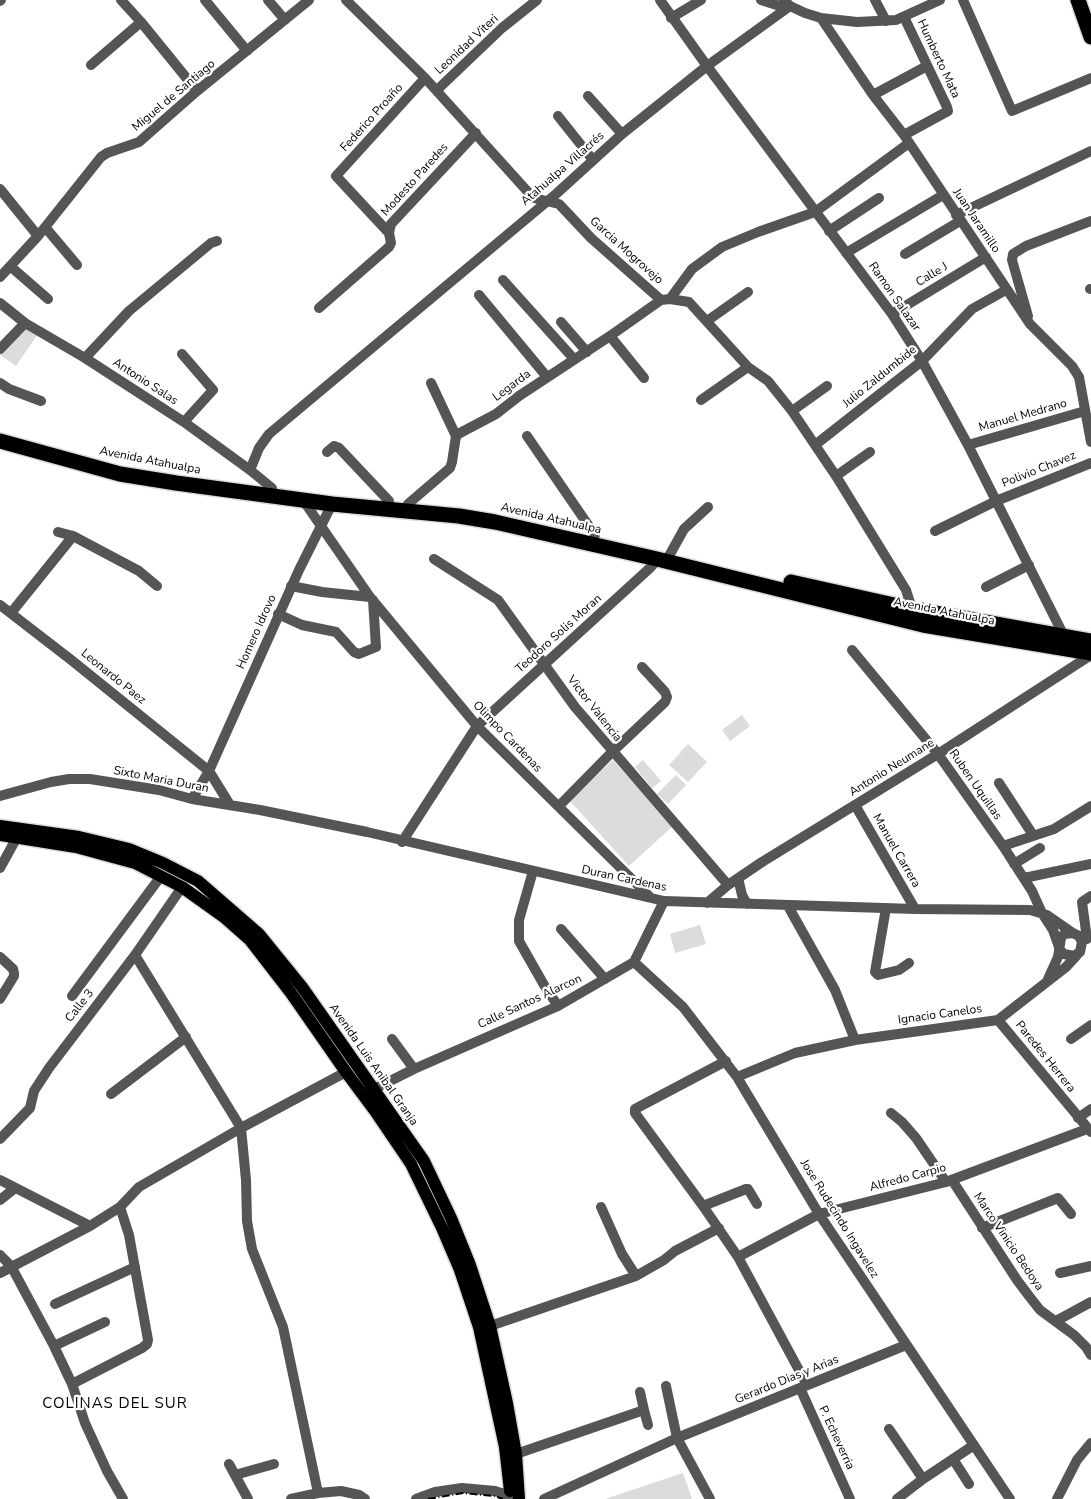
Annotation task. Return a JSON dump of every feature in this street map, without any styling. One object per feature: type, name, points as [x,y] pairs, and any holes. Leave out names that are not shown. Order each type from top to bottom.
[{"type":"highway","points":[[1078,0],[1091,37]]},
{"type":"highway","name":"Avenida Atahualpa","points":[[0,433],[132,468],[192,478],[389,501],[407,507],[495,522],[663,557],[923,625],[1091,654]]},
{"type":"highway","name":"Avenida Atahualpa","points":[[0,441],[120,474],[332,504],[407,507],[495,516],[595,535],[663,557],[718,565],[912,609],[1091,641]]},
{"type":"main road","name":"Avenida Luis Anibal Granja","points":[[1,827],[16,838],[76,847],[134,863],[182,886],[224,917],[250,940],[291,993],[346,1072],[376,1111],[411,1164],[460,1270],[478,1327],[497,1405],[516,1498]]},
{"type":"main road","name":"Avenida Luis Anibal Granja","points":[[1,827],[78,837],[129,849],[198,881],[259,934],[302,987],[424,1161],[451,1218],[470,1264],[490,1326],[508,1403],[516,1454],[516,1498]]},
{"type":"street","points":[[121,0],[197,91]]},
{"type":"street","points":[[205,0],[247,51]]},
{"type":"street","points":[[268,0],[285,20]]},
{"type":"street","name":"Miguel de Santiago","points":[[0,277],[38,236],[101,157],[107,153],[139,142],[197,91],[309,0]]},
{"type":"street","name":"Garcia Mogrovejo","points":[[346,0],[426,78],[534,198],[559,204],[591,238],[665,299],[689,302],[748,367],[768,381],[792,411],[836,476],[906,590],[912,609]]},
{"type":"street","name":"Leonidad Viteri","points":[[437,90],[502,28],[537,0]]},
{"type":"street","name":"Ramon Salazar","points":[[660,0],[706,66],[892,314],[922,361],[1030,565],[1064,636]]},
{"type":"street","points":[[671,18],[701,0]]},
{"type":"street","points":[[761,0],[787,5],[821,18],[857,22],[886,21],[904,17],[940,0]]},
{"type":"street","points":[[875,0],[886,21]]},
{"type":"street","points":[[963,0],[1012,111],[1091,78]]},
{"type":"street","name":"Atahualpa Villacrés","points":[[250,470],[259,448],[269,434],[546,200],[556,194],[622,134],[706,66],[787,5]]},
{"type":"street","name":"Humberto Mata","points":[[904,17],[948,111]]},
{"type":"street","name":"Juan Jaramillo","points":[[821,18],[873,95],[906,139],[1030,324],[1072,366],[1079,377],[1091,442]]},
{"type":"street","points":[[836,39],[838,20]]},
{"type":"street","points":[[91,65],[141,22]]},
{"type":"street","points":[[873,95],[926,66]]},
{"type":"street","name":"Federico Proaño","points":[[389,233],[336,176],[426,78]]},
{"type":"street","points":[[588,96],[622,134]]},
{"type":"street","name":"Legarda","points":[[456,436],[492,417],[547,377],[665,299],[692,269],[722,247],[815,212],[906,139],[948,111]]},
{"type":"street","points":[[558,116],[592,160]]},
{"type":"street","name":"Modesto Paredes","points":[[319,308],[389,247],[392,239],[389,233],[391,224],[476,133]]},
{"type":"street","points":[[905,254],[958,218],[1091,151]]},
{"type":"street","points":[[0,188],[38,236]]},
{"type":"street","points":[[846,253],[943,195]]},
{"type":"street","points":[[829,231],[879,198]]},
{"type":"street","points":[[1030,324],[1012,260],[1014,254],[1026,246],[1091,221]]},
{"type":"street","points":[[44,227],[77,265]]},
{"type":"street","points":[[85,358],[129,311],[211,243],[217,241]]},
{"type":"street","name":"Calle J","points":[[892,314],[986,257]]},
{"type":"street","points":[[10,266],[48,299]]},
{"type":"street","points":[[503,280],[574,359]]},
{"type":"street","name":"Julio Zaldumbide","points":[[814,445],[922,361],[972,309],[1006,290]]},
{"type":"street","points":[[707,321],[748,292]]},
{"type":"street","points":[[479,294],[547,377]]},
{"type":"street","name":"Antonio Salas","points":[[0,304],[25,323],[85,358],[184,422],[272,488]]},
{"type":"street","points":[[561,322],[586,352]]},
{"type":"street","points":[[0,350],[25,323]]},
{"type":"street","points":[[610,336],[644,378]]},
{"type":"street","points":[[182,354],[213,390],[184,422]]},
{"type":"street","points":[[700,400],[748,367]]},
{"type":"street","points":[[0,383],[8,389],[40,401]]},
{"type":"street","points":[[407,507],[450,468],[452,462],[456,436],[431,383]]},
{"type":"street","points":[[792,411],[827,386]]},
{"type":"street","name":"Manuel Medrano","points":[[968,445],[1085,411]]},
{"type":"street","points":[[527,436],[595,535]]},
{"type":"street","points":[[327,452],[334,446],[338,448],[389,501]]},
{"type":"street","points":[[836,476],[870,452]]},
{"type":"street","name":"Polivio Chavez","points":[[935,531],[996,501],[1091,463]]},
{"type":"street","name":"Olimpo Cardenas","points":[[303,500],[372,599],[476,726],[651,898]]},
{"type":"street","name":"Homero Idrovo","points":[[192,799],[208,771],[291,586],[332,504]]},
{"type":"street","name":"Teodoro Solis Moran","points":[[402,842],[476,726],[663,557],[684,529],[708,507]]},
{"type":"street","points":[[58,532],[73,536],[139,571],[157,586]]},
{"type":"street","points":[[11,613],[73,536]]},
{"type":"street","name":"Victor Valencia","points":[[434,559],[498,600],[575,707],[728,884]]},
{"type":"street","points":[[986,587],[1030,565]]},
{"type":"street","points":[[278,614],[302,625],[336,632],[358,654],[376,647],[372,599],[291,586]]},
{"type":"street","name":"Leonardo Paez","points":[[0,605],[208,771]]},
{"type":"street","name":"Ruben Uquillas","points":[[852,650],[938,754],[1024,878],[1036,898],[1042,913]]},
{"type":"street","name":"Antonio Neumane","points":[[707,903],[728,884],[938,754],[1091,654]]},
{"type":"street","points":[[559,806],[665,702],[667,697],[665,692],[642,667]]},
{"type":"street","points":[[208,771],[230,805]]},
{"type":"street","name":"Sixto Maria Duran","points":[[0,796],[51,782],[69,779],[90,779],[159,790],[192,799],[230,805]]},
{"type":"street","points":[[999,783],[1033,836]]},
{"type":"street","name":"Duran Cardenas","points":[[230,805],[359,831],[664,901],[788,906],[1030,910],[1042,913]]},
{"type":"street","name":"Manuel Carrera","points":[[856,805],[915,909]]},
{"type":"street","points":[[1003,846],[1054,829],[1091,806]]},
{"type":"street","points":[[0,868],[16,838]]},
{"type":"street","points":[[1014,864],[1040,848]]},
{"type":"street","points":[[1024,878],[1091,864]]},
{"type":"street","points":[[534,871],[519,920],[519,941],[544,986],[558,1006]]},
{"type":"street","points":[[72,996],[161,876]]},
{"type":"street","points":[[738,878],[742,895],[747,904]]},
{"type":"street","name":"Calle 3","points":[[0,1140],[28,1110],[34,1091],[49,1068],[135,956],[182,886]]},
{"type":"street","points":[[1042,913],[1053,930],[1059,948],[1067,956],[1083,952],[1082,902],[1091,896]]},
{"type":"street","points":[[634,962],[664,901]]},
{"type":"street","points":[[788,906],[835,990],[854,1040]]},
{"type":"street","points":[[886,908],[875,972],[878,975],[899,970],[909,963]]},
{"type":"street","points":[[1042,913],[1082,937]]},
{"type":"street","points":[[561,929],[605,979]]},
{"type":"street","points":[[1059,948],[1061,938],[1069,933],[1082,937]]},
{"type":"street","name":"Ignacio Canelos","points":[[1046,982],[1055,966],[1059,948]]},
{"type":"street","name":"Ignacio Canelos","points":[[737,1077],[795,1053],[854,1040],[998,1020],[1083,952]]},
{"type":"street","points":[[135,956],[241,1128],[247,1221],[252,1248],[283,1327],[318,1493]]},
{"type":"street","points":[[0,958],[13,969],[14,973],[0,999]]},
{"type":"street","name":"Calle Santos Alarcon","points":[[374,1089],[414,1069],[558,1006],[634,962]]},
{"type":"street","name":"Jose Rudecindo Ingavelez","points":[[634,962],[684,1007],[737,1077],[819,1214],[1010,1499]]},
{"type":"street","name":"Paredes Herrera","points":[[998,1020],[1089,1130]]},
{"type":"street","points":[[1071,1039],[1091,1025]]},
{"type":"street","points":[[110,1094],[186,1036]]},
{"type":"street","points":[[392,1039],[414,1069]]},
{"type":"street","name":"P. Echeverria","points":[[726,1062],[635,1109],[637,1117],[719,1228],[738,1257],[803,1387],[847,1498]]},
{"type":"street","points":[[0,1273],[90,1226],[120,1207],[139,1187],[241,1128],[346,1072]]},
{"type":"street","points":[[1078,1118],[1091,1109]]},
{"type":"street","name":"Marco Vinicio Bedoya","points":[[891,1113],[916,1138],[949,1181],[1040,1310],[1074,1335],[1086,1346],[1091,1355]]},
{"type":"street","name":"Alfredo Carpio","points":[[738,1257],[819,1214],[949,1181],[1089,1130]]},
{"type":"street","points":[[0,1180],[90,1226]]},
{"type":"street","points":[[0,1200],[16,1188]]},
{"type":"street","points":[[703,1206],[746,1188],[757,1204]]},
{"type":"street","points":[[982,1228],[1058,1198],[1072,1214]]},
{"type":"street","points":[[72,1384],[142,1348],[146,1344],[147,1336],[129,1235],[120,1207]]},
{"type":"street","points":[[601,1207],[622,1254],[636,1276]]},
{"type":"street","points":[[490,1326],[636,1276],[664,1260],[675,1251],[719,1228]]},
{"type":"street","points":[[0,1255],[11,1266],[54,1346],[72,1384],[85,1423],[123,1499]]},
{"type":"street","points":[[1060,1273],[1091,1266]]},
{"type":"street","points":[[55,1304],[135,1268]]},
{"type":"street","points":[[1056,1321],[1091,1302]]},
{"type":"street","points":[[54,1346],[105,1322]]},
{"type":"street","name":"Gerardo Dias y Arias","points":[[544,1499],[677,1438],[906,1345]]},
{"type":"street","points":[[666,1386],[677,1438],[710,1499]]},
{"type":"street","points":[[640,1392],[648,1425]]},
{"type":"street","points":[[516,1454],[644,1410]]},
{"type":"street","points":[[889,1429],[923,1479]]},
{"type":"street","points":[[1056,1499],[1077,1460],[1091,1443]]},
{"type":"street","points":[[897,1499],[974,1445]]},
{"type":"street","points":[[953,1459],[969,1484]]},
{"type":"street","points":[[229,1464],[248,1499]]},
{"type":"street","points":[[235,1475],[274,1464]]},
{"type":"street","points":[[416,1499],[435,1492],[462,1488],[494,1491],[516,1498]]},
{"type":"street","points":[[291,1499],[318,1493],[341,1491],[359,1495],[364,1499]]},
{"type":"shaded area","points":[[24,328],[38,334],[16,366],[0,355],[0,352]]},
{"type":"shaded area","points":[[742,715],[750,726],[730,741],[722,730]]},
{"type":"shaded area","points":[[688,744],[707,762],[688,782],[669,765],[679,754],[683,757],[679,753]]},
{"type":"shaded area","points":[[613,760],[673,826],[629,866],[569,800]]},
{"type":"shaded area","points":[[643,760],[661,781],[652,788],[635,767]]},
{"type":"shaded area","points":[[676,775],[686,785],[668,804],[657,794]]},
{"type":"shaded area","points":[[700,925],[706,944],[675,953],[670,934]]},
{"type":"shaded area","points":[[683,1473],[692,1499],[605,1499]]},
{"type":"railway","points":[[428,1499],[463,1493],[494,1496],[503,1499]]},
{"type":"district","name":"COLINAS DEL SUR","points":[[115,1404]]}]
